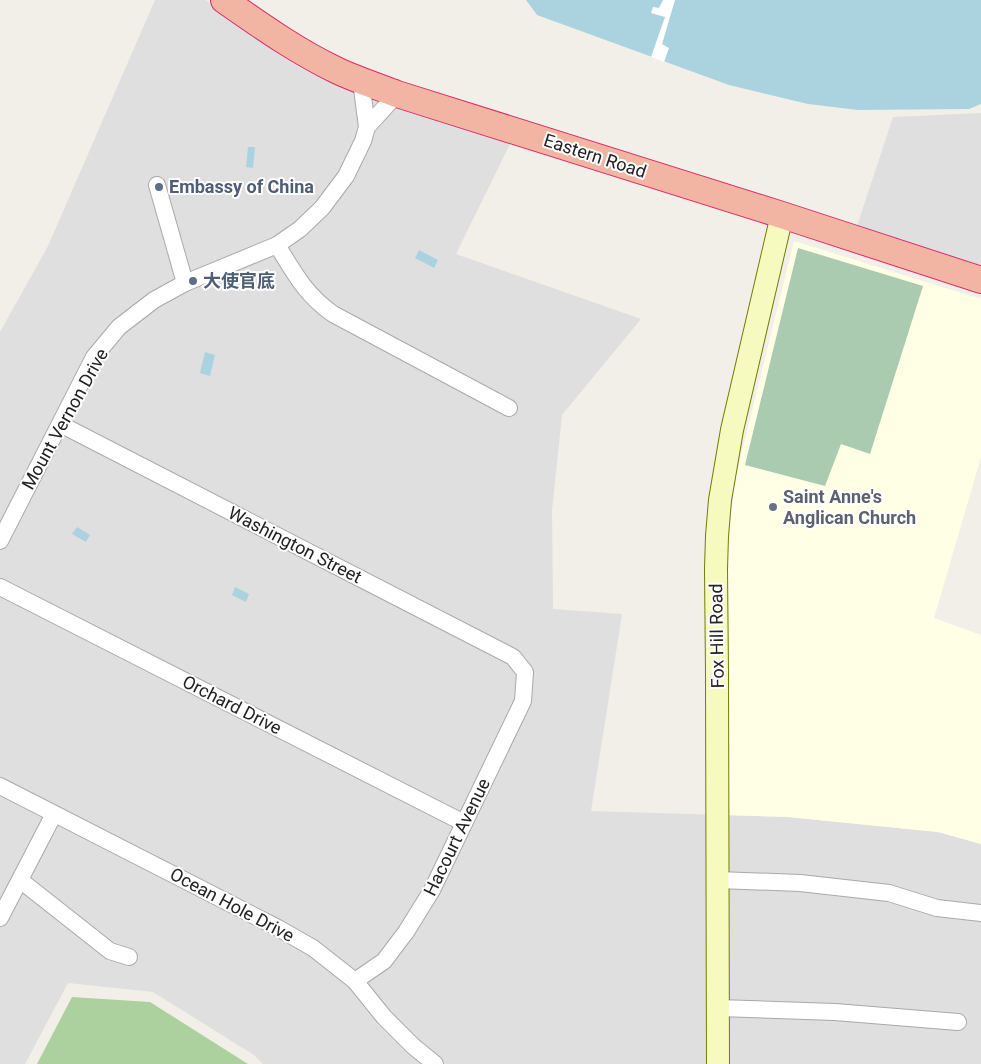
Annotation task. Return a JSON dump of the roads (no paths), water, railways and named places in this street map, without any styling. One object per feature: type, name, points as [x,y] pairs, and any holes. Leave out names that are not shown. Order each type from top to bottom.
[{"type":"highway","name":"Eastern Road","points":[[224,0],[276,36],[335,69],[397,94],[782,215],[981,280]]},
{"type":"main road","name":"Fox Hill Road","points":[[718,1064],[717,536],[720,500],[732,430],[782,215]]},
{"type":"street","points":[[362,81],[367,127]]},
{"type":"street","points":[[367,127],[397,94]]},
{"type":"street","name":"Mount Vernon Drive","points":[[0,541],[94,357],[119,327],[154,300],[185,283],[277,245],[300,229],[322,208],[346,176],[363,141],[367,127]]},
{"type":"street","points":[[157,185],[185,283]]},
{"type":"street","points":[[277,245],[306,290],[319,304],[333,314],[509,408]]},
{"type":"street","name":"Washington Street","points":[[60,424],[513,657],[525,672]]},
{"type":"street","name":"Orchard Drive","points":[[0,588],[464,823]]},
{"type":"street","name":"Hacourt Avenue","points":[[355,981],[384,961],[406,932],[432,890],[523,701],[525,672]]},
{"type":"street","name":"Ocean Hole Drive","points":[[0,786],[278,928],[312,948],[355,981],[384,1017],[413,1046],[435,1064]]},
{"type":"street","points":[[0,918],[54,814]]},
{"type":"street","points":[[20,880],[110,950],[129,958]]},
{"type":"street","points":[[718,880],[800,883],[889,893],[936,908],[981,913]]},
{"type":"street","points":[[718,1008],[835,1012],[958,1022]]},
{"type":"water","points":[[526,0],[981,0],[981,104],[969,109],[858,110],[808,104],[729,85],[537,15]]},
{"type":"water","points":[[248,147],[255,147],[253,168],[246,167]]},
{"type":"water","points":[[419,250],[438,260],[434,268],[415,258]]},
{"type":"water","points":[[205,352],[215,355],[210,376],[200,373]]},
{"type":"water","points":[[77,527],[90,535],[86,542],[72,534]]},
{"type":"water","points":[[235,587],[249,594],[246,602],[232,595]]},
{"type":"place","name":"Embassy of China","points":[[159,187]]},
{"type":"place","name":"大使官底","points":[[193,281]]},
{"type":"place","name":"Saint Anne's Anglican Church","points":[[773,507]]}]
